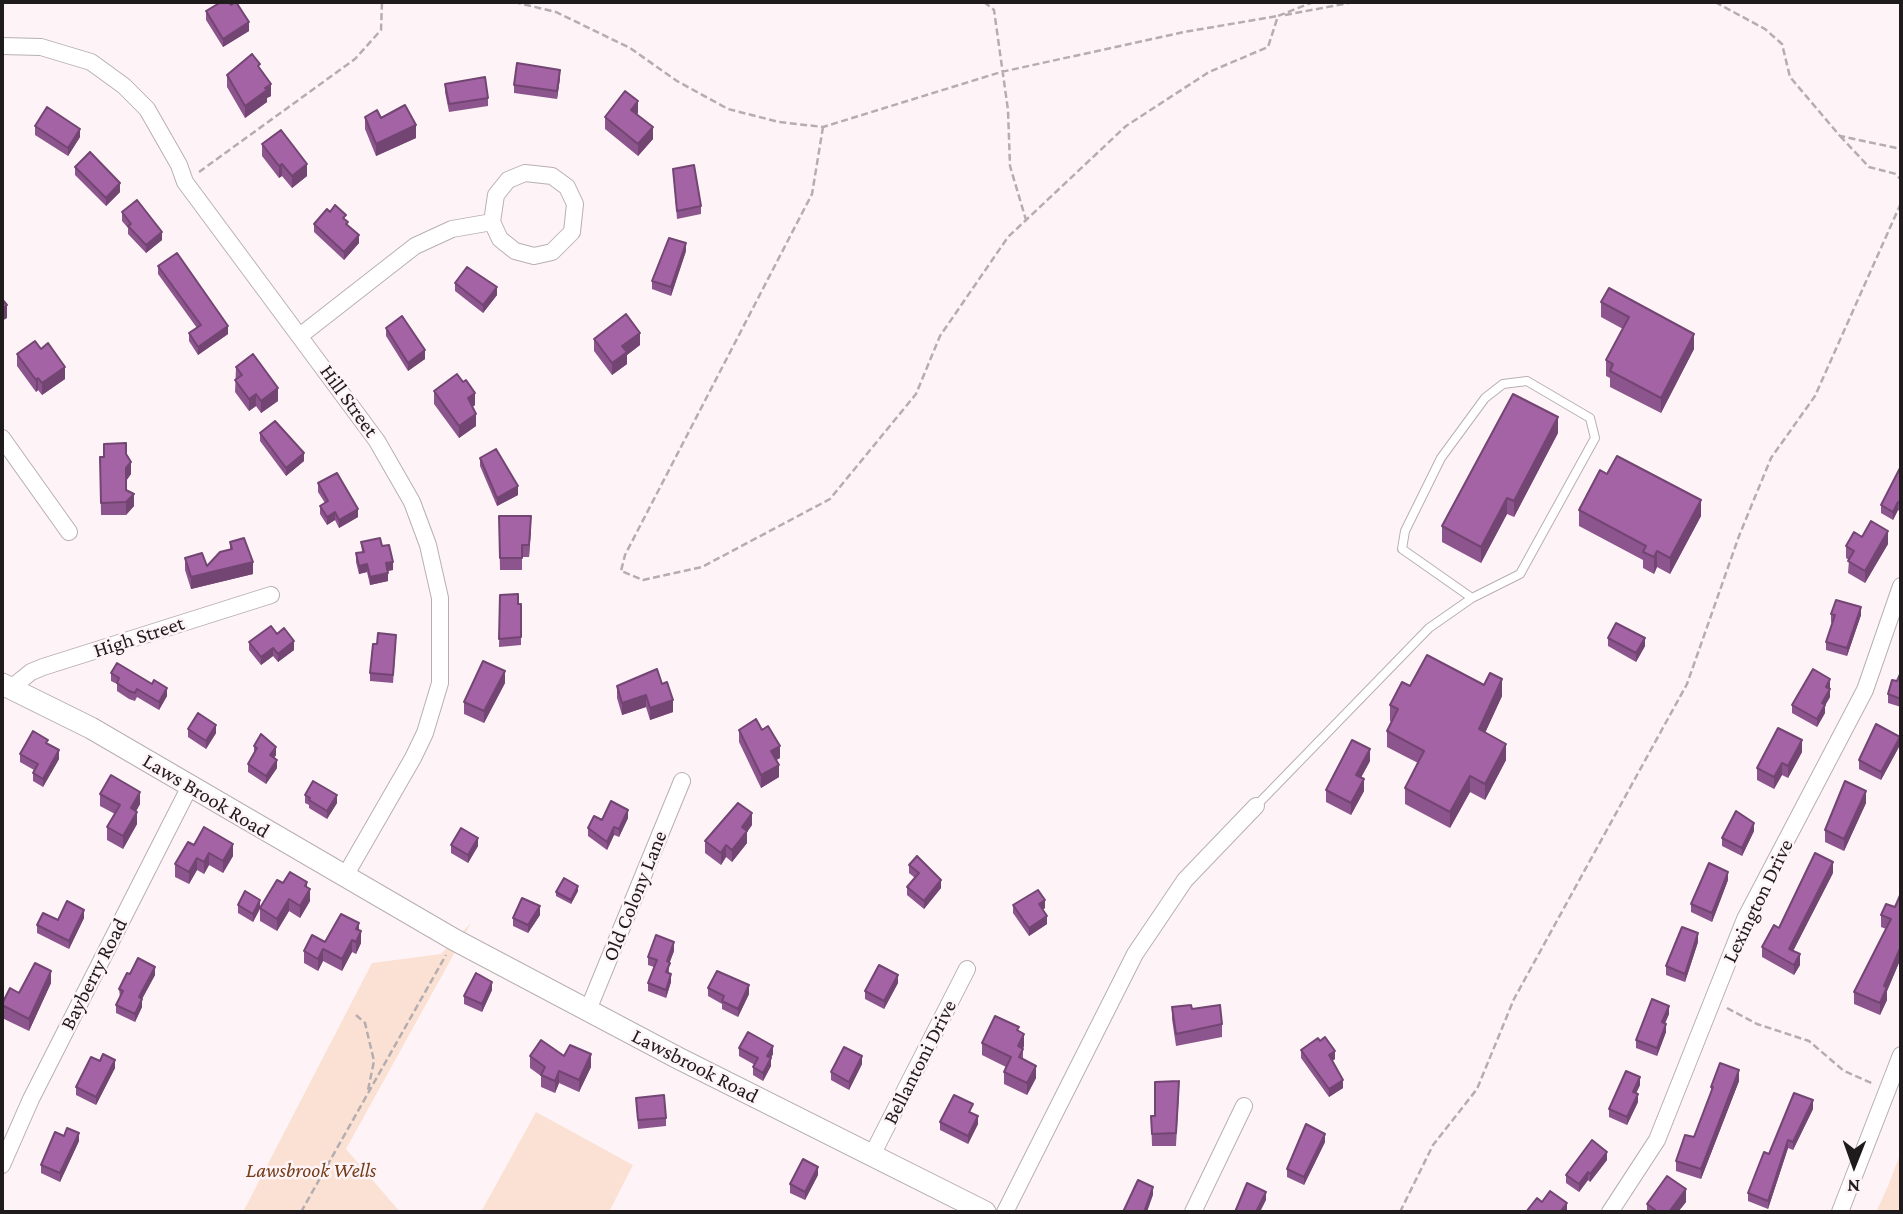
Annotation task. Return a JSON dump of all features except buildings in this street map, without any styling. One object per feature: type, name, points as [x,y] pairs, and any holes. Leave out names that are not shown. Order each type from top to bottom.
[{"type":"street","name":"Hill Street","points":[[2,46],[41,47],[91,62],[147,109],[179,165],[185,182],[301,335],[377,441],[402,482],[428,545],[440,598],[440,683],[425,733],[345,876]]},
{"type":"street","points":[[525,173],[544,173],[560,181],[575,204],[575,223],[567,240],[543,255],[524,255],[507,246],[492,222],[496,195],[508,180],[525,173]]},
{"type":"street","points":[[301,335],[415,246],[452,229],[492,222]]},
{"type":"street","points":[[2,438],[69,531]]},
{"type":"street","name":"Lexington Drive","points":[[1610,1212],[1657,1140],[1745,919],[1866,690],[1901,586]]},
{"type":"street","name":"High Street","points":[[6,686],[43,667],[271,595]]},
{"type":"street","name":"Laws Brook Road","points":[[6,686],[91,728],[408,913]]},
{"type":"street","name":"Old Colony Lane","points":[[588,1010],[682,781]]},
{"type":"street","name":"Bayberry Road","points":[[2,1165],[31,1100],[190,786]]},
{"type":"street","points":[[1005,1212],[1135,954],[1185,880],[1256,806]]},
{"type":"street","name":"Lawsbrook Road","points":[[408,913],[588,1010],[985,1212]]},
{"type":"street","name":"Bellantoni Drive","points":[[872,1155],[967,970]]},
{"type":"street","points":[[1840,1212],[1901,1055]]},
{"type":"street","points":[[1193,1212],[1244,1105]]},
{"type":"lane","points":[[1256,806],[1429,628],[1472,598],[1520,574],[1595,438],[1590,418],[1527,382],[1503,384],[1485,398],[1441,458],[1405,531],[1402,549],[1472,598]]},
{"type":"path","points":[[185,182],[355,58],[381,30],[382,2]]},
{"type":"path","points":[[514,2],[556,12],[629,48],[677,81],[728,109],[779,122],[822,127],[1001,72],[1184,32],[1354,2]]},
{"type":"path","points":[[984,2],[994,10],[1008,110],[1010,166],[1026,220]]},
{"type":"path","points":[[822,127],[812,194],[625,555],[621,571],[643,580],[702,567],[830,499],[916,394],[940,336],[1008,237],[1126,126],[1209,72],[1268,47],[1279,16],[1313,2]]},
{"type":"path","points":[[1715,2],[1765,29],[1782,44],[1790,77],[1840,136],[1870,167],[1896,174],[1901,180]]},
{"type":"path","points":[[1840,136],[1901,149]]},
{"type":"path","points":[[1400,1212],[1433,1145],[1477,1089],[1514,999],[1686,684],[1771,458],[1815,396],[1901,203]]},
{"type":"path","points":[[301,1212],[455,940]]},
{"type":"path","points":[[1712,1001],[1757,1024],[1809,1041],[1844,1071],[1881,1086]]},
{"type":"path","points":[[356,1015],[365,1023],[374,1061],[368,1093]]},
{"type":"green space","name":"Lawsbrook Wells","points":[[471,923],[346,1149],[400,1212],[243,1212],[372,963],[441,954]]},
{"type":"green space","points":[[536,1112],[633,1165],[609,1212],[481,1212]]},
{"type":"green space","points":[[1901,1152],[1901,1212],[1876,1212],[1888,1186]]}]
